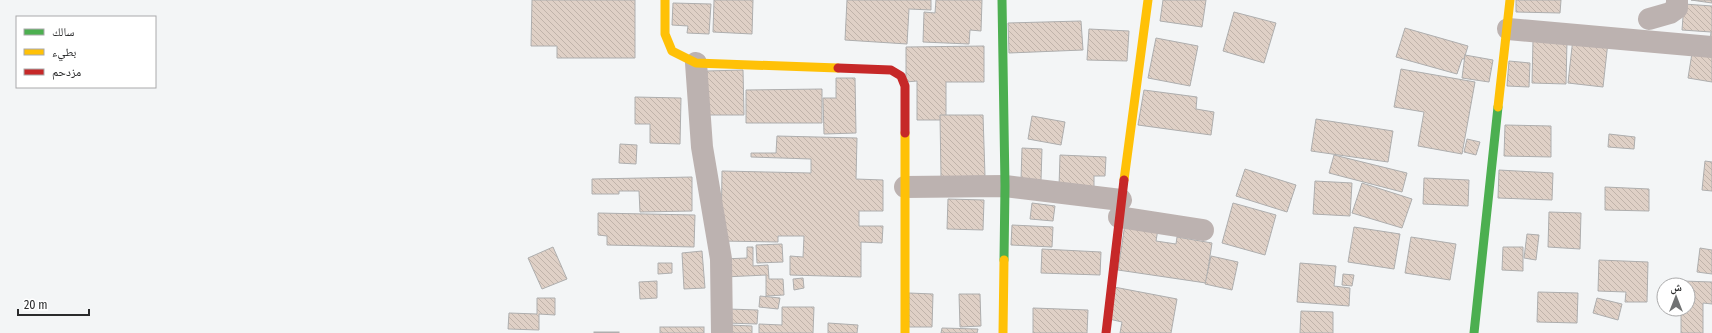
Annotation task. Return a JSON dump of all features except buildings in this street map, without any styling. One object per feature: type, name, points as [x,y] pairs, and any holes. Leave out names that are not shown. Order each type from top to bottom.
[{"type":"street","points":[[665,0],[665,34],[672,51],[696,63],[891,70],[901,76],[905,86],[906,333]]},
{"type":"street","points":[[1002,0],[1005,186],[1004,333]]},
{"type":"street","points":[[1106,333],[1120,208],[1148,0]]},
{"type":"street","points":[[1474,333],[1510,0]]},
{"type":"street","points":[[1649,20],[1670,13],[1677,8],[1677,0]]},
{"type":"street","points":[[1508,29],[1712,47]]},
{"type":"street","points":[[696,63],[702,147],[721,259],[722,333]]},
{"type":"street","points":[[906,187],[1005,186],[1120,208],[1203,230]]},
{"type":"traffic: fast","points":[[1002,0],[1005,186],[1004,260]]},
{"type":"traffic: fast","points":[[1474,333],[1498,107]]},
{"type":"traffic: slow","points":[[665,0],[665,34],[672,51],[696,63],[838,68]]},
{"type":"traffic: slow","points":[[1124,180],[1148,0]]},
{"type":"traffic: slow","points":[[1498,107],[1510,0]]},
{"type":"traffic: slow","points":[[905,133],[905,333]]},
{"type":"traffic: slow","points":[[1003,333],[1004,260]]},
{"type":"traffic: jam","points":[[838,68],[891,70],[901,76],[905,86],[905,133]]},
{"type":"traffic: jam","points":[[1106,333],[1124,180]]}]
